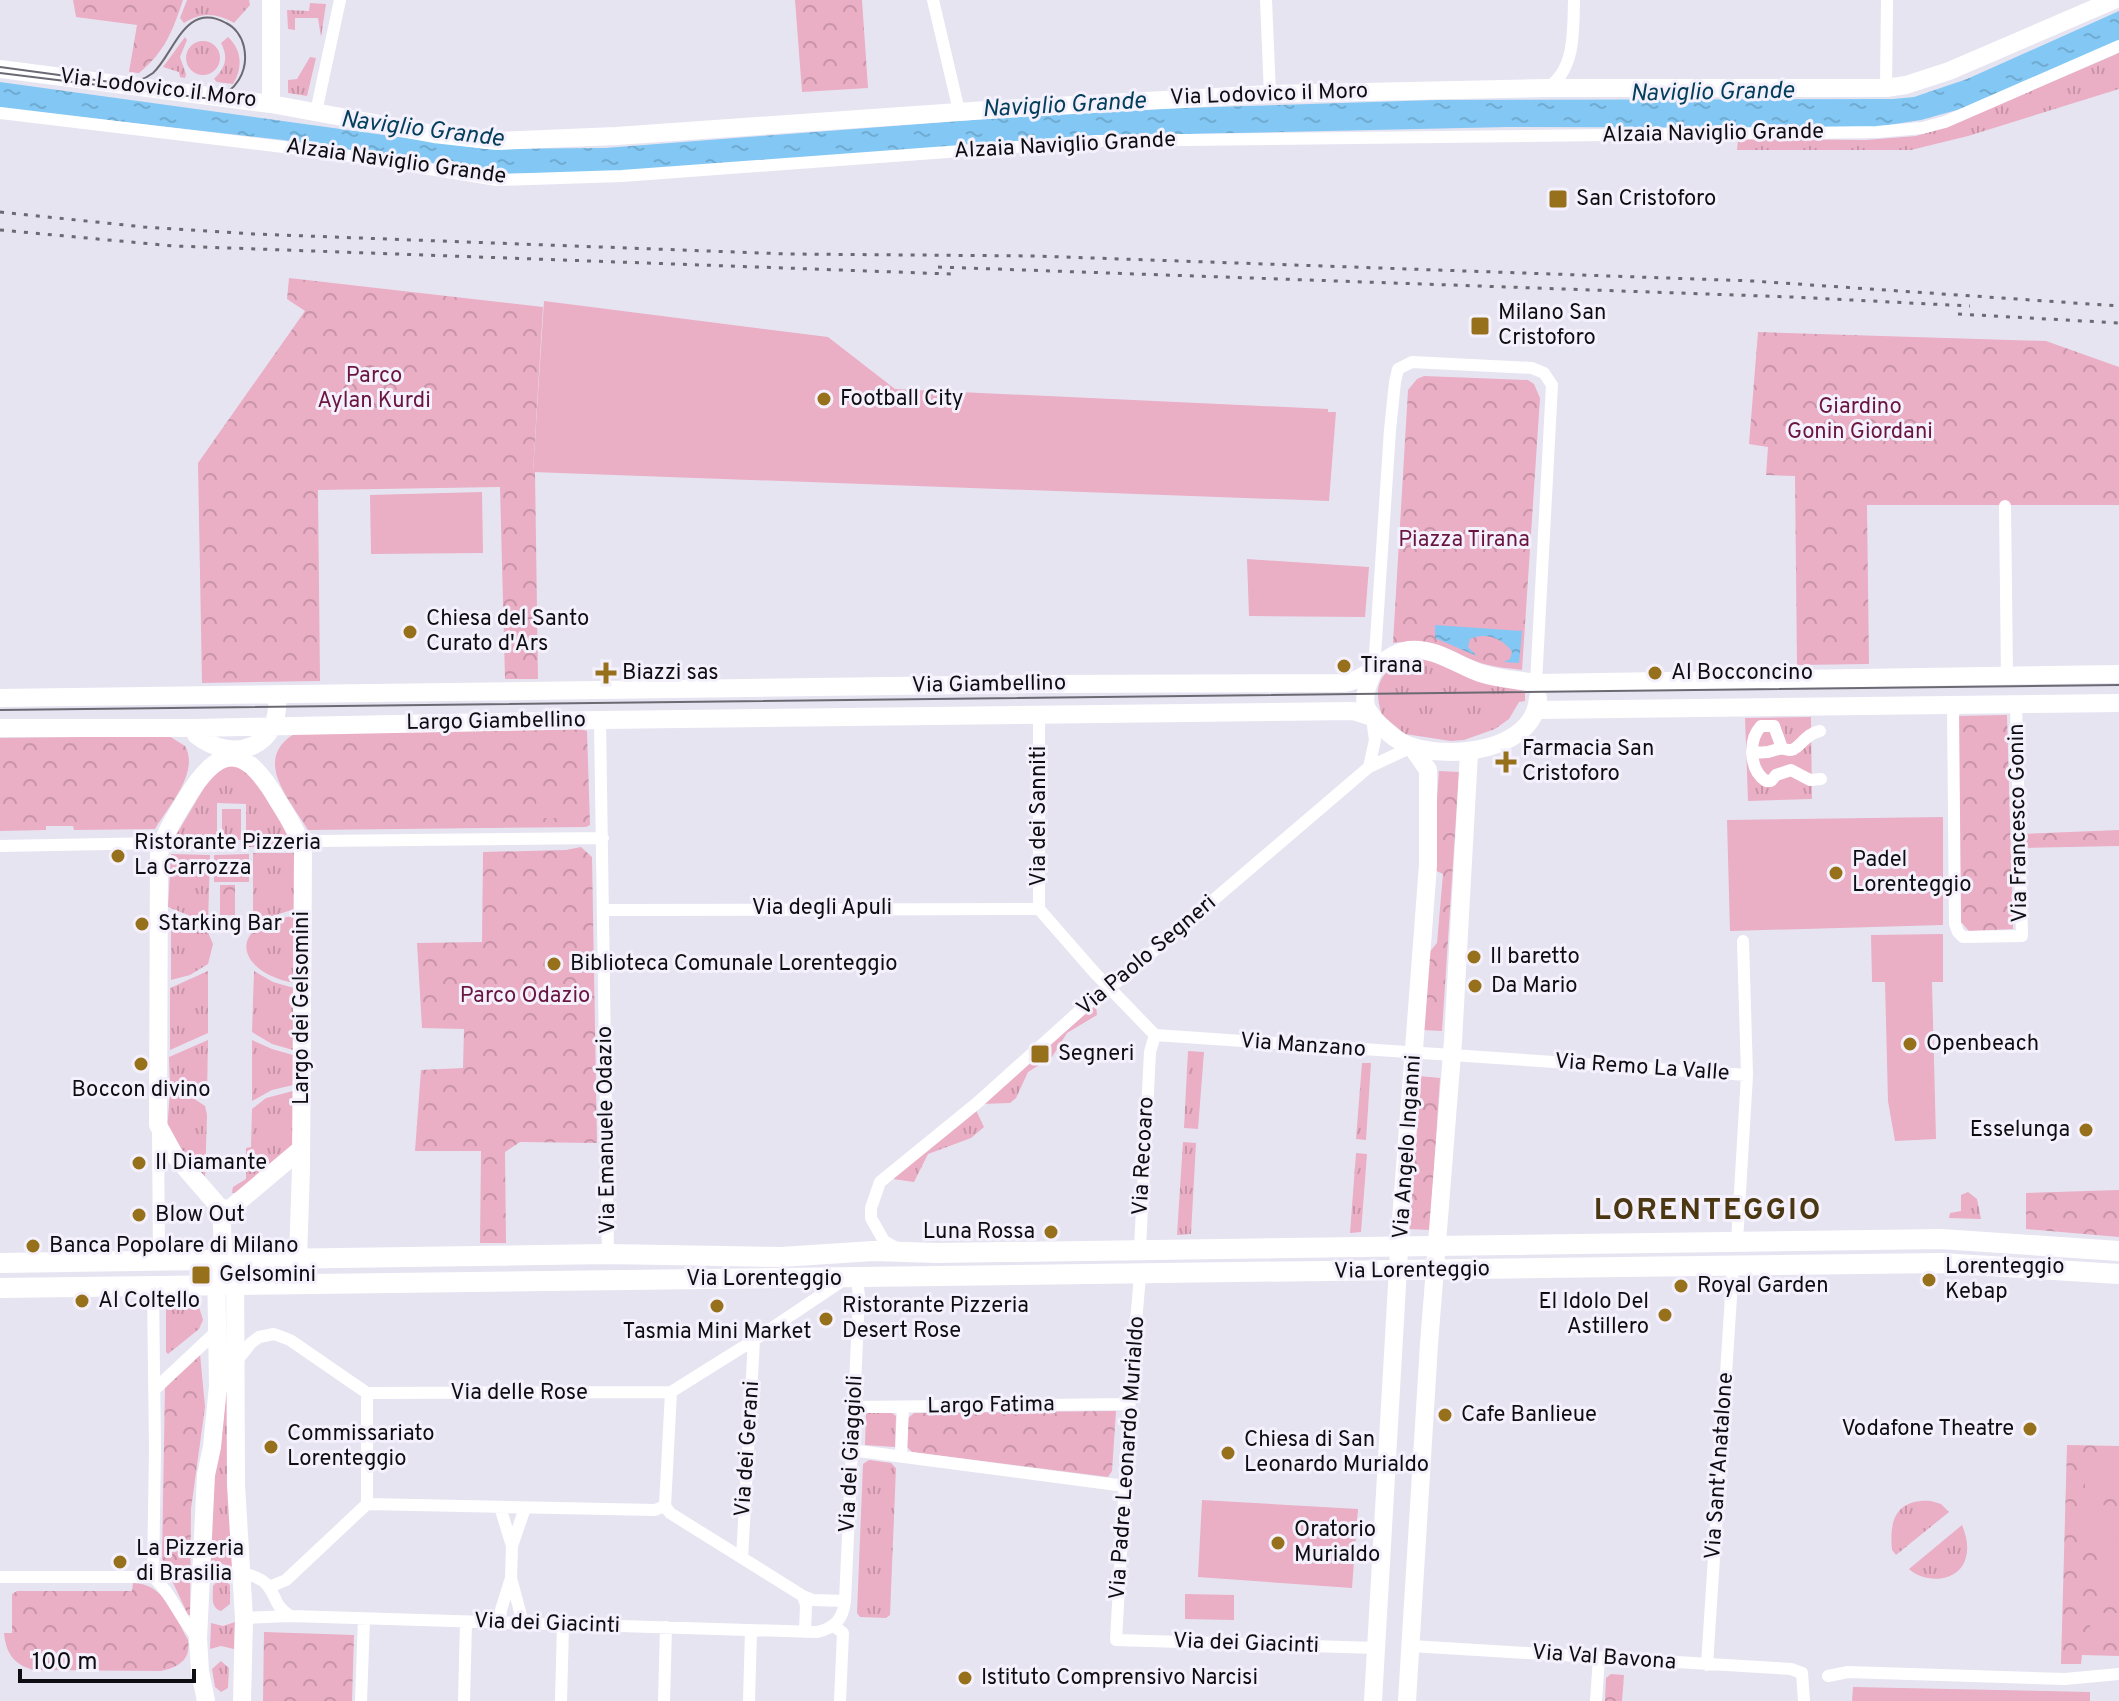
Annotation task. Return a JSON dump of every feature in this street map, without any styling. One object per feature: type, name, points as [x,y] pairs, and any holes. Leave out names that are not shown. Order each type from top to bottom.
[{"type":"main road","name":"Via Lorenteggio","points":[[0,1263],[608,1254],[781,1257],[1140,1248],[1941,1239],[2112,1251]]},
{"type":"main road","points":[[1259,1247],[1260,1273]]},
{"type":"main road","points":[[1017,1251],[1013,1263],[1018,1276]]},
{"type":"main road","points":[[851,1278],[858,1253]]},
{"type":"main road","points":[[607,1281],[608,1254]]},
{"type":"main road","points":[[705,1279],[706,1254]]},
{"type":"main road","name":"Via Lorenteggio","points":[[0,1288],[1941,1263],[2111,1274]]},
{"type":"street","points":[[271,0],[271,104]]},
{"type":"street","points":[[316,112],[340,0]]},
{"type":"street","points":[[933,0],[959,111]]},
{"type":"street","points":[[1266,0],[1270,94]]},
{"type":"street","points":[[1560,84],[1572,44],[1574,0]]},
{"type":"street","points":[[1886,88],[1887,0]]},
{"type":"street","name":"Via Lodovico il Moro","points":[[0,69],[271,104],[455,137],[497,141],[1270,94],[1560,84],[1886,88],[1949,71],[2114,0]]},
{"type":"street","name":"Alzaia Naviglio Grande","points":[[0,113],[238,140],[497,180],[622,176],[1096,141],[1877,132],[1922,128],[1945,122],[2119,46]]},
{"type":"street","points":[[1412,362],[1532,368],[1544,373],[1552,385],[1536,683],[1537,710],[1507,739],[1494,747],[1469,753],[1412,747],[1391,734],[1366,709],[1365,698],[1374,670],[1395,382],[1398,369],[1412,362]]},
{"type":"street","points":[[2005,506],[2007,676]]},
{"type":"street","points":[[1374,670],[1399,653],[1424,650],[1480,673],[1536,683],[2119,674]]},
{"type":"street","name":"Via Giambellino","points":[[601,691],[1343,683],[1374,670]]},
{"type":"street","name":"Largo Giambellino","points":[[0,698],[601,691]]},
{"type":"street","points":[[0,728],[194,732],[211,746],[234,751],[251,747],[270,730],[278,712],[277,695]]},
{"type":"street","points":[[159,1261],[159,870],[162,843],[199,778],[202,760],[187,713],[186,697]]},
{"type":"street","name":"Via Francesco Gonin","points":[[1537,710],[2119,703]]},
{"type":"street","name":"Via Francesco Gonin","points":[[1953,705],[1955,924],[1963,937],[1994,937],[2022,936],[2016,704]]},
{"type":"street","name":"Via Giambellino","points":[[600,720],[1357,711],[1372,717]]},
{"type":"street","name":"Via dei Sanniti","points":[[1039,714],[1039,909],[1108,987]]},
{"type":"street","points":[[1369,767],[1375,740],[1372,717]]},
{"type":"street","name":"Largo Giambellino","points":[[270,730],[600,720],[604,910]]},
{"type":"street","points":[[1766,725],[1774,726],[1784,749],[1771,781],[1760,777],[1753,763],[1754,733],[1766,725]]},
{"type":"street","name":"Largo dei Gelsomini","points":[[268,784],[262,760],[270,730]]},
{"type":"street","points":[[1752,753],[1795,750],[1811,732],[1820,731]]},
{"type":"street","name":"Via Angelo Inganni","points":[[1373,1701],[1430,818],[1428,770],[1412,747]]},
{"type":"street","name":"Via Paolo Segneri","points":[[904,1252],[884,1241],[871,1218],[874,1194],[880,1182],[977,1103],[1108,987],[1369,767],[1412,747]]},
{"type":"street","name":"Via Angelo Inganni","points":[[1407,1701],[1452,1055],[1469,753]]},
{"type":"street","name":"Largo dei Gelsomini","points":[[199,778],[216,764],[238,758],[252,764],[300,837],[303,851],[298,1259]]},
{"type":"street","points":[[1776,775],[1791,770],[1810,780],[1821,779]]},
{"type":"street","points":[[300,837],[316,841],[603,838]]},
{"type":"street","points":[[0,846],[162,843]]},
{"type":"street","name":"Via degli Apuli","points":[[604,910],[1039,909]]},
{"type":"street","name":"Via Emanuele Odazio","points":[[604,910],[608,1254]]},
{"type":"street","name":"Via Remo La Valle","points":[[1452,1055],[1747,1075],[1743,941]]},
{"type":"street","points":[[1108,987],[1155,1035]]},
{"type":"street","name":"Via Manzano","points":[[1155,1035],[1452,1055]]},
{"type":"street","name":"Via Recoaro","points":[[1140,1248],[1150,1052],[1155,1035]]},
{"type":"street","points":[[1737,1242],[1747,1075]]},
{"type":"street","points":[[158,1125],[175,1156],[226,1209]]},
{"type":"street","points":[[235,1363],[223,1246],[226,1209],[301,1149]]},
{"type":"street","points":[[1527,1244],[1528,1268]]},
{"type":"street","name":"Via Lorenteggio","points":[[2111,1274],[2112,1251]]},
{"type":"street","name":"Via Sant'Anatalone","points":[[1707,1665],[1733,1266]]},
{"type":"street","name":"Via Padre Leonardo Murialdo","points":[[1116,1640],[1129,1404],[1140,1275]]},
{"type":"street","points":[[845,1601],[813,1600],[803,1596],[670,1513],[665,1506],[671,1392],[851,1278]]},
{"type":"street","name":"Via dei Giaggioli","points":[[840,1701],[838,1629],[845,1601],[859,1297],[851,1278]]},
{"type":"street","points":[[225,1701],[243,1696],[244,1618],[236,1485],[218,1330],[226,1286]]},
{"type":"street","points":[[153,1287],[153,1577]]},
{"type":"street","points":[[154,1390],[218,1330]]},
{"type":"street","points":[[206,1701],[198,1638],[206,1475],[213,1436],[235,1363],[259,1337],[274,1334],[290,1340],[367,1393],[367,1504]]},
{"type":"street","name":"Via dei Gerani","points":[[742,1558],[754,1340]]},
{"type":"street","name":"Via delle Rose","points":[[367,1393],[671,1392]]},
{"type":"street","name":"Largo Fatima","points":[[853,1407],[1129,1404]]},
{"type":"street","points":[[901,1456],[903,1407]]},
{"type":"street","points":[[851,1450],[1125,1486]]},
{"type":"street","points":[[269,1587],[286,1580],[367,1504],[655,1510],[665,1506]]},
{"type":"street","points":[[500,1507],[512,1546]]},
{"type":"street","points":[[500,1623],[511,1578],[512,1546],[525,1508]]},
{"type":"street","points":[[201,1576],[216,1573],[257,1578],[269,1587],[276,1605],[290,1616]]},
{"type":"street","points":[[0,1577],[153,1577],[198,1638]]},
{"type":"street","points":[[511,1578],[523,1623]]},
{"type":"street","points":[[803,1596],[806,1605],[805,1632]]},
{"type":"street","name":"Via dei Giacinti","points":[[244,1618],[290,1616],[805,1632],[838,1629]]},
{"type":"street","points":[[361,1701],[364,1619]]},
{"type":"street","points":[[464,1701],[466,1622]]},
{"type":"street","points":[[561,1701],[563,1625]]},
{"type":"street","points":[[664,1701],[666,1627]]},
{"type":"street","points":[[749,1701],[751,1630]]},
{"type":"street","name":"Via dei Giacinti","points":[[1116,1640],[1376,1648]]},
{"type":"street","points":[[1376,1648],[1411,1646]]},
{"type":"street","name":"Via Val Bavona","points":[[1411,1646],[1797,1670],[1804,1677],[1804,1701]]},
{"type":"street","points":[[1596,1701],[1599,1658]]},
{"type":"street","points":[[1828,1676],[1848,1672],[2065,1679],[2119,1674]]},
{"type":"green space","points":[[73,0],[183,0],[167,40],[139,73],[129,72],[137,25],[76,17]]},
{"type":"green space","points":[[187,0],[249,0],[250,5],[234,23],[209,15],[184,23],[180,18]]},
{"type":"green space","points":[[795,0],[862,0],[868,88],[802,92]]},
{"type":"green space","points":[[310,3],[326,4],[321,37],[318,18],[295,18],[295,30],[288,29],[287,10],[309,11]]},
{"type":"green space","points":[[185,37],[187,40],[180,57],[185,78],[180,77],[179,72],[163,67]]},
{"type":"green space","points":[[228,37],[240,59],[233,84],[214,79],[225,62],[221,43]]},
{"type":"green space","points":[[203,41],[215,46],[220,58],[215,70],[203,75],[191,70],[186,58],[191,46]]},
{"type":"green space","points":[[2119,53],[2119,89],[1968,136],[1911,150],[1737,150],[1738,139],[1866,140],[1916,136],[1949,126]]},
{"type":"green space","points":[[310,57],[316,58],[307,96],[288,93],[288,80],[297,79]]},
{"type":"green space","name":"Parco Aylan Kurdi","points":[[289,278],[543,307],[533,471],[538,679],[505,679],[500,487],[318,490],[320,681],[202,683],[198,463],[305,311],[287,299]]},
{"type":"green space","name":"Football City","points":[[544,301],[828,337],[895,389],[1328,409],[1328,412],[1336,412],[1329,501],[533,472]]},
{"type":"green space","name":"Giardino Gonin Giordani","points":[[1758,332],[2046,341],[2119,367],[2119,505],[1867,505],[1869,664],[1797,665],[1795,476],[1766,475],[1768,447],[1749,444]]},
{"type":"green space","name":"Piazza Tirana","points":[[1424,376],[1528,380],[1534,384],[1540,398],[1522,670],[1483,664],[1427,644],[1393,643],[1408,390]]},
{"type":"green space","points":[[482,492],[483,553],[371,554],[370,495]]},
{"type":"green space","points":[[1247,559],[1369,567],[1365,617],[1249,616]]},
{"type":"green space","points":[[1405,657],[1423,658],[1525,690],[1525,701],[1519,702],[1509,719],[1495,729],[1464,740],[1405,734],[1382,715],[1378,696],[1385,674]]},
{"type":"green space","points":[[2007,715],[2013,929],[1969,931],[1961,922],[1957,716]]},
{"type":"green space","points":[[1811,717],[1812,799],[1748,801],[1745,718]]},
{"type":"green space","points":[[577,728],[587,731],[590,825],[586,827],[308,830],[278,780],[275,768],[282,744],[294,734]]},
{"type":"green space","points":[[169,736],[185,746],[189,756],[188,767],[186,778],[155,829],[74,830],[73,826],[46,826],[46,830],[0,831],[0,738]]},
{"type":"green space","points":[[226,765],[251,770],[296,847],[246,847],[246,804],[217,803],[217,848],[169,847],[211,776]]},
{"type":"green space","points":[[1439,771],[1459,772],[1442,1031],[1422,1030],[1427,955],[1437,943],[1443,874],[1432,869]]},
{"type":"green space","points":[[536,795],[560,795],[561,818],[537,818]]},
{"type":"green space","points":[[222,809],[241,809],[241,840],[222,840]]},
{"type":"green space","name":"Padel Lorenteggio","points":[[1943,817],[1943,925],[1730,931],[1727,820]]},
{"type":"green space","points":[[2119,830],[2119,846],[2022,848],[2021,834]]},
{"type":"green space","name":"Parco Odazio","points":[[581,847],[592,857],[597,1143],[520,1142],[505,1152],[506,1243],[480,1243],[481,1151],[415,1151],[421,1070],[463,1068],[464,1029],[422,1028],[417,943],[482,942],[483,852]]},
{"type":"green space","points":[[253,853],[298,853],[298,908],[253,922]]},
{"type":"green space","points":[[171,854],[210,855],[208,923],[168,907]]},
{"type":"green space","points":[[249,854],[249,882],[214,882],[214,855]]},
{"type":"green space","points":[[220,885],[235,885],[235,915],[220,915]]},
{"type":"green space","points":[[171,915],[207,930],[213,944],[208,964],[190,975],[171,980]]},
{"type":"green space","points":[[294,916],[294,983],[259,968],[246,948],[249,937],[258,928],[273,920]]},
{"type":"green space","name":"Openbeach","points":[[1943,934],[1943,982],[1932,982],[1936,1139],[1895,1141],[1888,1101],[1885,982],[1872,982],[1871,935]]},
{"type":"green space","points":[[208,971],[208,1033],[170,1050],[170,988]]},
{"type":"green space","points":[[254,971],[273,982],[294,988],[293,1050],[272,1044],[252,1032]]},
{"type":"green space","points":[[1096,1005],[1097,1015],[1067,1033],[1052,1057],[1028,1072],[1016,1098],[1010,1103],[981,1104]]},
{"type":"green space","points":[[208,1040],[207,1098],[170,1087],[169,1057]]},
{"type":"green space","points":[[252,1040],[293,1055],[293,1085],[272,1090],[252,1101]]},
{"type":"green space","points":[[1188,1051],[1204,1052],[1198,1129],[1184,1128]]},
{"type":"green space","points":[[1362,1063],[1371,1063],[1366,1140],[1356,1139]]},
{"type":"green space","points":[[1419,1076],[1440,1078],[1430,1230],[1409,1229]]},
{"type":"green space","points":[[293,1091],[296,1134],[291,1151],[244,1193],[232,1193],[233,1187],[246,1179],[246,1148],[251,1147],[252,1109],[266,1098]]},
{"type":"green space","points":[[170,1092],[190,1096],[205,1106],[205,1179],[167,1131]]},
{"type":"green space","points":[[975,1108],[984,1127],[971,1138],[928,1154],[914,1182],[893,1179]]},
{"type":"green space","points":[[1183,1142],[1196,1143],[1191,1234],[1177,1235]]},
{"type":"green space","points":[[1356,1153],[1367,1154],[1361,1232],[1350,1233]]},
{"type":"green space","points":[[2119,1190],[2119,1237],[2026,1229],[2026,1193]]},
{"type":"green space","points":[[1968,1192],[1977,1199],[1981,1219],[1949,1218],[1950,1213],[1961,1211],[1961,1195]]},
{"type":"green space","points":[[169,1299],[187,1299],[199,1307],[203,1320],[199,1329],[168,1354],[166,1304]]},
{"type":"green space","points":[[200,1354],[205,1407],[191,1509],[188,1615],[162,1559],[165,1385]]},
{"type":"green space","points":[[227,1387],[235,1568],[223,1564],[208,1567],[209,1504]]},
{"type":"green space","points":[[1116,1411],[1112,1471],[1108,1477],[912,1452],[907,1447],[908,1418],[914,1413]]},
{"type":"green space","points":[[866,1413],[892,1413],[896,1416],[895,1447],[865,1445]]},
{"type":"green space","points":[[2067,1445],[2119,1446],[2119,1656],[2082,1655],[2081,1664],[2061,1664]]},
{"type":"green space","points":[[2085,1457],[2119,1457],[2119,1496],[2085,1496]]},
{"type":"green space","points":[[869,1460],[891,1463],[896,1468],[890,1615],[886,1618],[860,1617],[857,1613],[863,1464]]},
{"type":"green space","name":"Oratorio Murialdo","points":[[1202,1500],[1358,1509],[1352,1588],[1198,1577]]},
{"type":"green space","points":[[1931,1501],[1941,1504],[1949,1512],[1896,1555],[1891,1539],[1897,1514],[1910,1504]]},
{"type":"green space","points":[[2083,1504],[2119,1506],[2119,1544],[2082,1543]]},
{"type":"green space","points":[[1962,1525],[1967,1553],[1957,1572],[1932,1579],[1909,1569]]},
{"type":"green space","points":[[2091,1565],[2119,1565],[2119,1588],[2090,1588]]},
{"type":"green space","points":[[219,1579],[230,1585],[230,1604],[221,1611],[215,1607],[213,1598],[213,1586]]},
{"type":"green space","points":[[133,1583],[153,1589],[173,1611],[188,1640],[186,1658],[178,1665],[161,1671],[33,1670],[21,1665],[9,1652],[4,1633],[12,1633],[12,1594],[17,1591],[132,1591]]},
{"type":"green space","points":[[1185,1594],[1234,1595],[1234,1620],[1185,1619]]},
{"type":"green space","points":[[2090,1613],[2119,1613],[2119,1637],[2090,1636]]},
{"type":"green space","points":[[235,1622],[234,1649],[221,1646],[210,1649],[211,1623],[223,1626]]},
{"type":"green space","points":[[264,1632],[354,1635],[352,1701],[263,1701]]},
{"type":"green space","points":[[221,1661],[229,1668],[228,1688],[221,1692],[215,1687],[212,1669]]},
{"type":"green space","points":[[1611,1674],[1624,1675],[1622,1701],[1605,1701],[1606,1678]]},
{"type":"green space","points":[[1853,1687],[2090,1692],[2090,1701],[1852,1701]]},
{"type":"water","points":[[2119,11],[2119,41],[1975,105],[1921,120],[1869,128],[1509,127],[1097,136],[623,172],[497,174],[283,140],[0,108],[0,82],[485,149],[605,148],[1090,111],[1435,100],[1893,99],[1914,97],[1967,79]]},
{"type":"water","points":[[1435,625],[1522,631],[1519,663],[1504,662],[1510,659],[1512,652],[1499,640],[1488,636],[1470,639],[1468,647],[1477,656],[1435,638]]},
{"type":"tram line","points":[[0,67],[118,83],[136,81],[153,73],[182,32],[200,18],[212,18],[235,30],[243,43],[245,56],[239,80],[228,92],[212,99],[0,73]]},
{"type":"tram line","points":[[0,710],[2119,685]]},
{"type":"railway","points":[[0,212],[144,227],[253,234],[788,254],[1035,256],[1753,281],[2119,306]]},
{"type":"railway","points":[[0,230],[174,246],[951,274]]},
{"type":"railway","points":[[938,267],[1970,306]]},
{"type":"railway","points":[[1958,314],[2119,323]]},
{"type":"place","name":"San Cristoforo","points":[[1558,199]]},
{"type":"place","name":"Milano San Cristoforo","points":[[1480,326]]},
{"type":"place","name":"Football City","points":[[824,399]]},
{"type":"place","name":"Chiesa del Santo Curato d'Ars","points":[[410,632]]},
{"type":"place","name":"Tirana","points":[[1344,666]]},
{"type":"place","name":"Biazzi sas","points":[[606,673]]},
{"type":"place","name":"Al Bocconcino","points":[[1655,673]]},
{"type":"place","name":"Farmacia San Cristoforo","points":[[1506,762]]},
{"type":"place","name":"Ristorante Pizzeria La Carrozza","points":[[118,856]]},
{"type":"place","name":"Padel Lorenteggio","points":[[1836,873]]},
{"type":"place","name":"Starking Bar","points":[[142,924]]},
{"type":"place","name":"Il baretto","points":[[1474,957]]},
{"type":"place","name":"Biblioteca Comunale Lorenteggio","points":[[554,964]]},
{"type":"place","name":"Da Mario","points":[[1475,986]]},
{"type":"place","name":"Openbeach","points":[[1910,1044]]},
{"type":"place","name":"Segneri","points":[[1040,1054]]},
{"type":"place","name":"Boccon divino","points":[[141,1064]]},
{"type":"place","name":"Esselunga","points":[[2086,1130]]},
{"type":"place","name":"Il Diamante","points":[[139,1163]]},
{"type":"place","name":"Blow Out","points":[[139,1215]]},
{"type":"place","name":"Luna Rossa","points":[[1051,1232]]},
{"type":"place","name":"Banca Popolare di Milano","points":[[33,1246]]},
{"type":"place","name":"Gelsomini","points":[[201,1275]]},
{"type":"place","name":"Lorenteggio Kebap","points":[[1929,1280]]},
{"type":"place","name":"Royal Garden","points":[[1681,1286]]},
{"type":"place","name":"Al Coltello","points":[[82,1301]]},
{"type":"place","name":"Tasmia Mini Market","points":[[717,1306]]},
{"type":"place","name":"El Idolo Del Astillero","points":[[1665,1315]]},
{"type":"place","name":"Ristorante Pizzeria Desert Rose","points":[[826,1319]]},
{"type":"place","name":"Cafe Banlieue","points":[[1445,1415]]},
{"type":"place","name":"Vodafone Theatre","points":[[2030,1429]]},
{"type":"place","name":"Commissariato Lorenteggio","points":[[271,1447]]},
{"type":"place","name":"Chiesa di San Leonardo Murialdo","points":[[1228,1453]]},
{"type":"place","name":"Oratorio Murialdo","points":[[1278,1543]]},
{"type":"place","name":"La Pizzeria di Brasilia","points":[[120,1562]]},
{"type":"place","name":"Istituto Comprensivo Narcisi","points":[[965,1678]]},
{"type":"district","name":"LORENTEGGIO","points":[[1708,1211]]},
{"type":"water label","name":"Naviglio Grande","points":[[1712,93]]},
{"type":"water label","name":"Naviglio Grande","points":[[1064,106]]},
{"type":"water label","name":"Naviglio Grande","points":[[422,130]]}]
